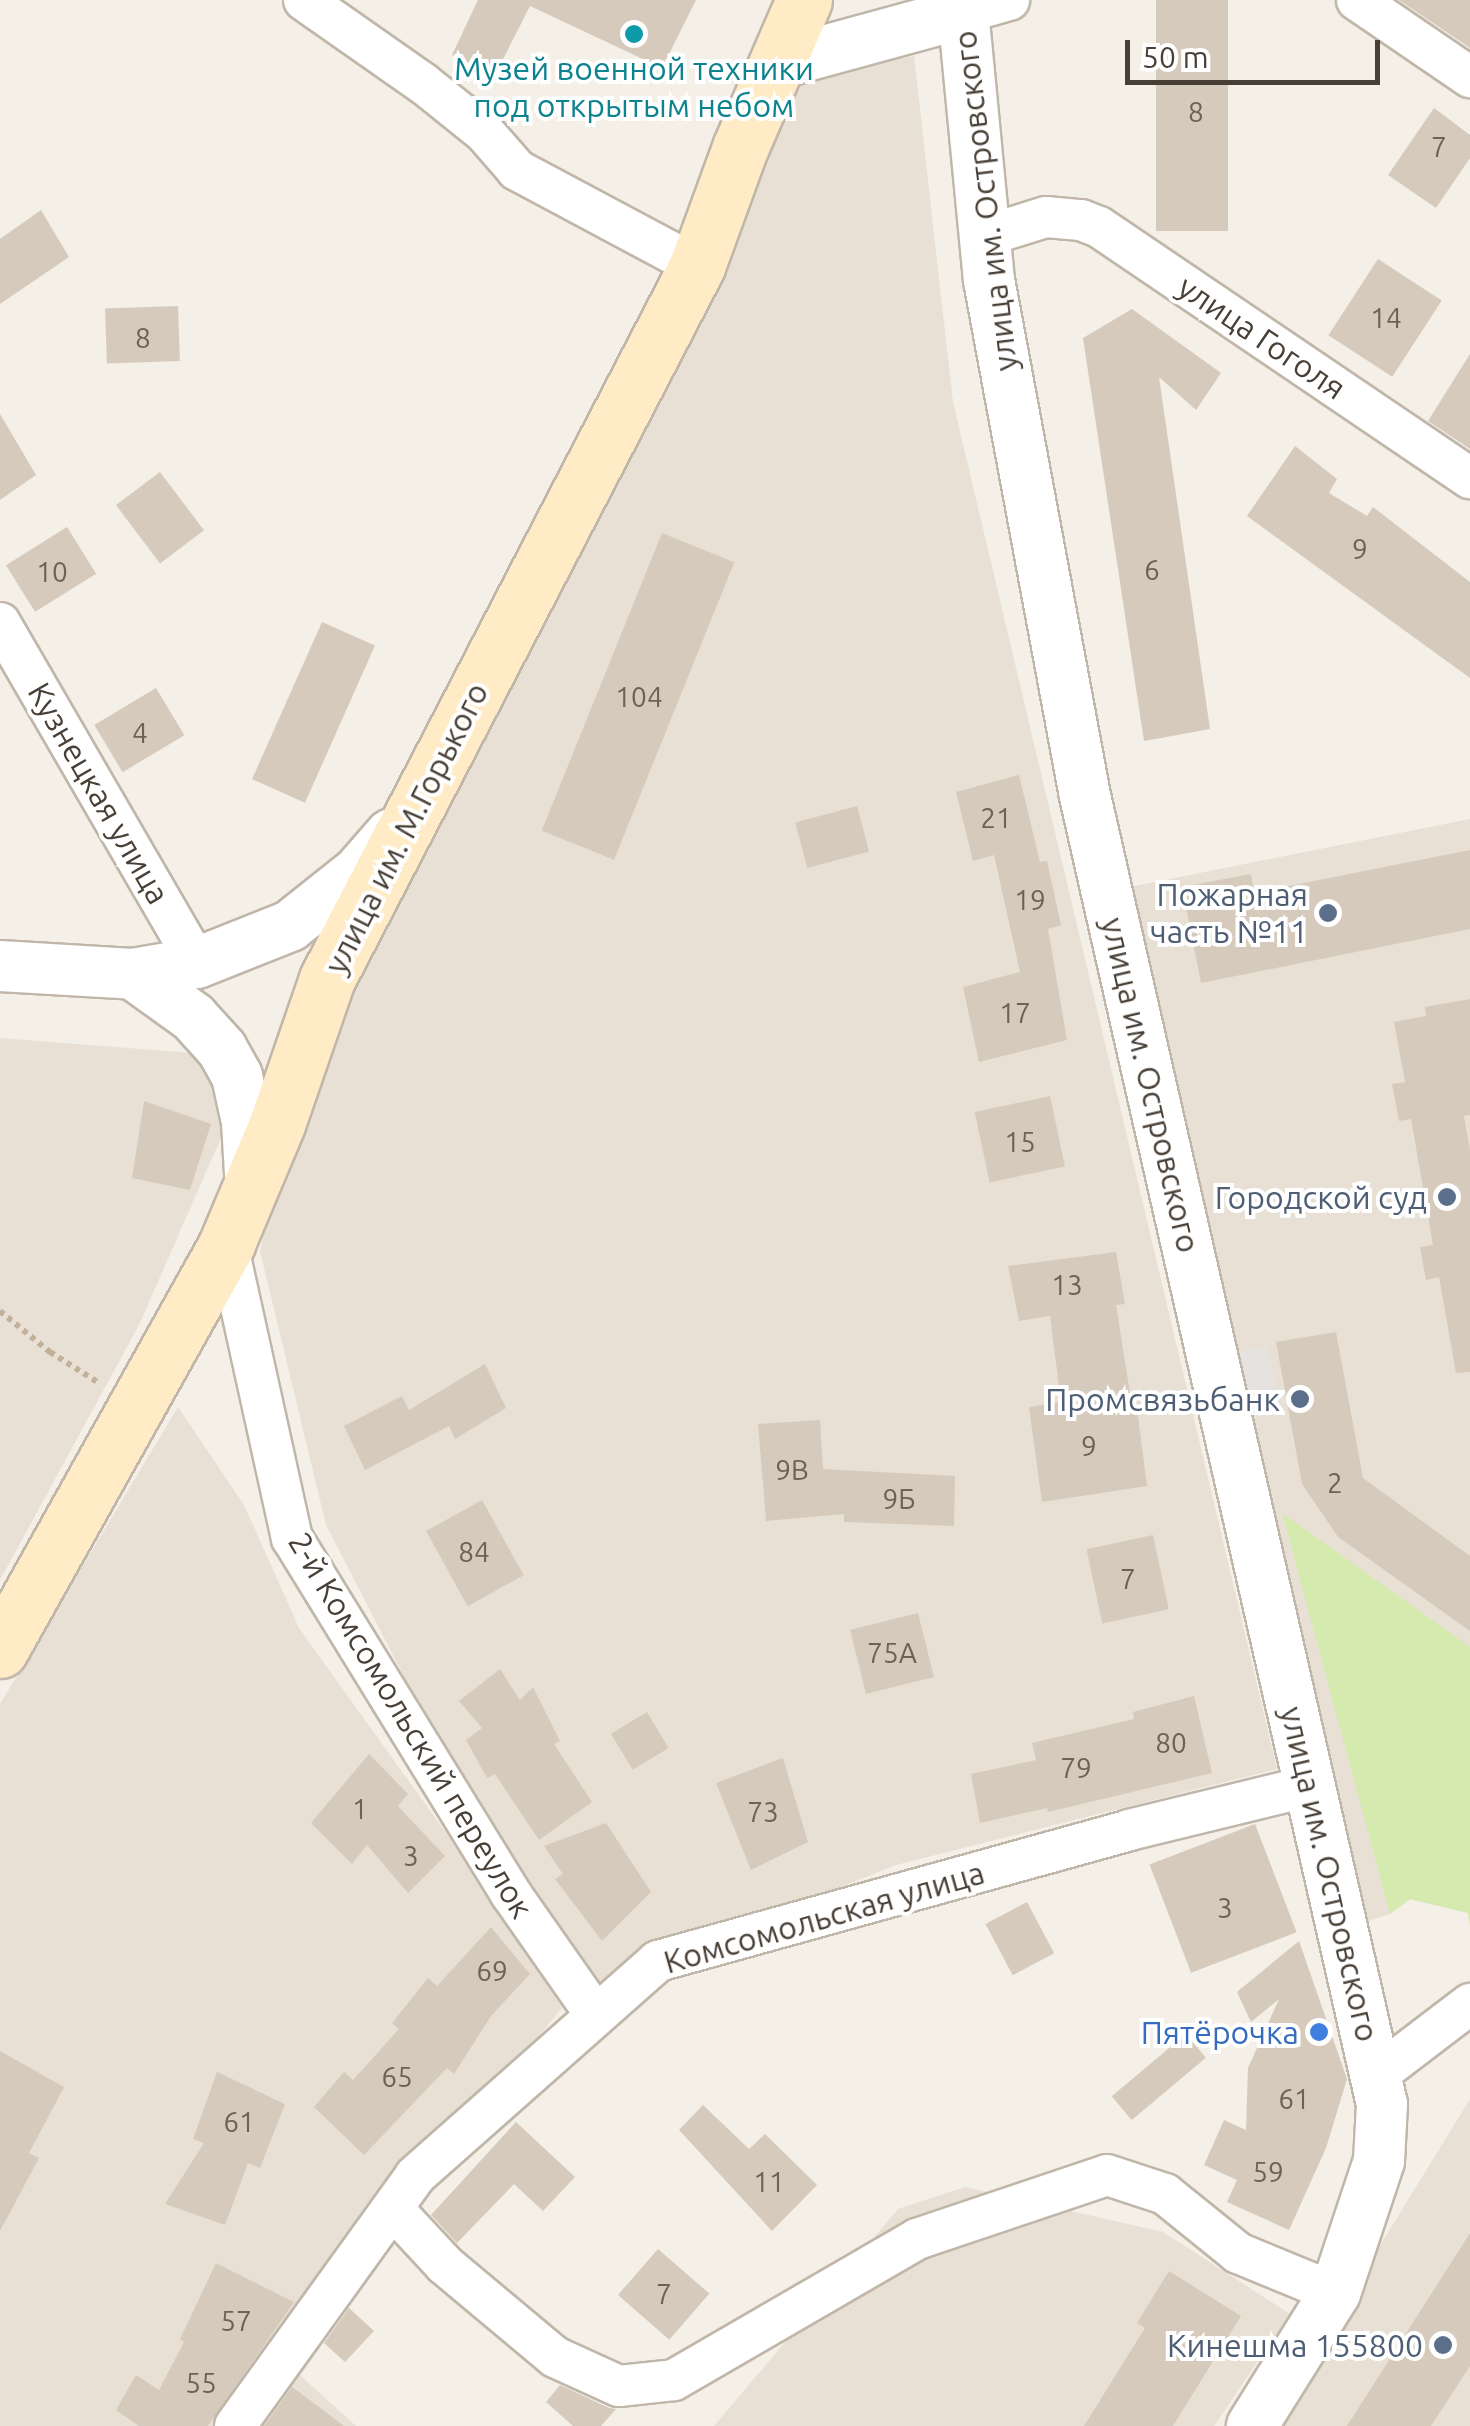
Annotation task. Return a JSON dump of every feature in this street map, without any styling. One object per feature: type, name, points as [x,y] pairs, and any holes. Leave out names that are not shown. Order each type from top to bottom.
[{"type":"main road","name":"улица им. М.Горького","points":[[0,1650],[227,1244],[251,1191],[327,980],[696,266],[740,148],[804,0]]},
{"type":"street","points":[[304,0],[424,84],[484,132],[517,170],[696,266]]},
{"type":"street","points":[[1357,0],[1470,77]]},
{"type":"street","points":[[780,63],[978,4]]},
{"type":"street","name":"улица им. Островского","points":[[978,4],[988,280],[1085,796],[1382,2104],[1379,2161],[1335,2293],[1252,2426]]},
{"type":"street","name":"улица Гоголя","points":[[985,236],[1046,217],[1081,220],[1099,227],[1470,478]]},
{"type":"street","name":"Кузнецкая улица","points":[[0,623],[197,963]]},
{"type":"street","points":[[0,966],[133,974],[197,963],[290,926],[358,872],[414,808]]},
{"type":"street","points":[[133,974],[161,990],[193,1017],[222,1050],[236,1076],[247,1122],[251,1191]]},
{"type":"street","name":"2-й Комсомольский переулок","points":[[227,1244],[292,1538],[511,1894],[594,2014]]},
{"type":"street","name":"Комсомольская улица","points":[[235,2426],[415,2176],[658,1960],[1128,1830],[1310,1786]]},
{"type":"street","points":[[1377,2075],[1470,2004]]},
{"type":"street","points":[[394,2209],[446,2266],[555,2357],[619,2386],[674,2380],[918,2239],[1106,2174],[1165,2194],[1238,2253],[1335,2293]]},
{"type":"path","points":[[0,1310],[79,1373],[142,1398]]},
{"type":"shaded area","points":[[914,56],[953,402],[1277,1769],[896,1865],[591,1986],[478,1820],[326,1525],[260,1251],[326,950],[787,81]]},
{"type":"shaded area","points":[[1470,819],[1470,1926],[1468,1913],[1410,1899],[1390,1914],[1345,1928],[1105,892]]},
{"type":"shaded area","points":[[0,1038],[256,1058],[139,1325],[0,1580]]},
{"type":"shaded area","points":[[1267,1346],[1281,1413],[1245,1420],[1231,1354]]},
{"type":"shaded area","points":[[178,1407],[244,1505],[299,1628],[464,1858],[562,2008],[218,2426],[0,2426],[0,1704]]},
{"type":"shaded area","points":[[1470,2099],[1470,2426],[1269,2426]]},
{"type":"shaded area","points":[[965,2187],[1163,2232],[1290,2314],[1214,2426],[714,2426],[898,2209]]},
{"type":"shaded area","points":[[293,2369],[356,2426],[260,2426]]},
{"type":"green space","points":[[1282,1513],[1470,1647],[1470,1926],[1468,1913],[1410,1899],[1390,1914]]},
{"type":"building","name":"Музей военной техники под открытым небом","points":[[478,0],[696,0],[662,68],[530,6],[495,75],[452,55]]},
{"type":"building","points":[[1156,0],[1228,0],[1228,231],[1156,231]]},
{"type":"building","points":[[1399,0],[1470,0],[1470,48]]},
{"type":"building","points":[[1434,108],[1470,135],[1470,158],[1436,208],[1388,175]]},
{"type":"building","points":[[41,210],[69,257],[0,304],[0,239]]},
{"type":"building","points":[[1378,259],[1442,300],[1392,377],[1328,335]]},
{"type":"building","points":[[178,306],[180,361],[107,364],[105,309]]},
{"type":"building","points":[[1132,309],[1221,373],[1196,410],[1159,377],[1210,729],[1144,741],[1083,338]]},
{"type":"building","points":[[1470,354],[1470,449],[1428,421]]},
{"type":"building","points":[[0,414],[36,475],[0,500]]},
{"type":"building","points":[[1295,446],[1337,479],[1329,493],[1367,516],[1373,507],[1470,582],[1470,678],[1247,516]]},
{"type":"building","points":[[160,472],[204,530],[160,563],[116,505]]},
{"type":"building","points":[[67,527],[96,574],[35,612],[6,565]]},
{"type":"building","points":[[662,533],[734,562],[614,860],[542,831]]},
{"type":"building","points":[[322,622],[375,646],[305,803],[252,779]]},
{"type":"building","points":[[156,688],[184,735],[123,772],[94,725]]},
{"type":"building","points":[[1019,775],[1040,862],[1047,861],[1061,925],[1048,929],[1067,1040],[979,1062],[963,987],[1020,972],[994,855],[973,861],[956,792]]},
{"type":"building","points":[[857,806],[869,851],[807,868],[795,823]]},
{"type":"building","name":"Пожарная часть №11","points":[[1470,850],[1470,929],[1201,983],[1182,887],[1251,874],[1254,893]]},
{"type":"building","name":"Городской суд","points":[[1470,999],[1470,1115],[1464,1116],[1470,1150],[1470,1372],[1456,1373],[1439,1277],[1426,1280],[1420,1247],[1433,1245],[1411,1119],[1399,1121],[1392,1084],[1405,1082],[1394,1022],[1426,1016],[1425,1007]]},
{"type":"building","points":[[1050,1096],[1065,1166],[990,1182],[975,1112]]},
{"type":"building","points":[[144,1101],[211,1124],[190,1190],[132,1178]]},
{"type":"building","points":[[1116,1252],[1125,1304],[1116,1305],[1130,1393],[1135,1393],[1147,1486],[1042,1502],[1029,1407],[1061,1402],[1050,1316],[1019,1321],[1008,1266]]},
{"type":"building","points":[[1336,1332],[1363,1478],[1470,1556],[1470,1631],[1338,1537],[1302,1484],[1276,1342]]},
{"type":"building","points":[[485,1364],[506,1408],[455,1439],[449,1426],[365,1470],[344,1426],[402,1396],[409,1410]]},
{"type":"building","points":[[820,1420],[823,1469],[955,1476],[954,1526],[844,1522],[844,1514],[766,1521],[758,1424]]},
{"type":"building","points":[[482,1500],[524,1575],[468,1606],[426,1531]]},
{"type":"building","points":[[1153,1535],[1169,1609],[1102,1623],[1086,1549]]},
{"type":"building","points":[[918,1613],[934,1677],[866,1694],[850,1630]]},
{"type":"building","points":[[500,1669],[520,1700],[533,1687],[560,1741],[554,1744],[592,1802],[539,1840],[495,1774],[487,1778],[466,1740],[482,1728],[459,1701]]},
{"type":"building","points":[[1194,1696],[1212,1773],[1048,1812],[1047,1808],[980,1823],[971,1774],[1036,1760],[1032,1743],[1134,1719],[1133,1712]]},
{"type":"building","points":[[647,1712],[669,1748],[633,1770],[611,1734]]},
{"type":"building","points":[[369,1754],[408,1794],[398,1806],[445,1856],[408,1893],[367,1845],[352,1864],[311,1823]]},
{"type":"building","points":[[783,1758],[808,1842],[751,1870],[716,1783]]},
{"type":"building","points":[[606,1823],[651,1892],[602,1941],[555,1879],[563,1874],[544,1846]]},
{"type":"building","points":[[1255,1824],[1297,1932],[1191,1973],[1150,1864]]},
{"type":"building","points":[[1027,1902],[1054,1953],[1013,1975],[986,1924]]},
{"type":"building","points":[[491,1927],[530,1974],[491,2016],[454,2074],[447,2068],[364,2155],[314,2107],[344,2072],[353,2080],[399,2029],[392,2023],[428,1978],[437,1986]]},
{"type":"building","points":[[1299,1941],[1347,2079],[1326,2148],[1289,2230],[1227,2202],[1237,2180],[1204,2165],[1224,2120],[1246,2130],[1248,2068],[1279,1999],[1251,2022],[1237,1992]]},
{"type":"building","points":[[1186,2034],[1206,2058],[1132,2120],[1112,2096]]},
{"type":"building","points":[[0,2051],[64,2087],[29,2153],[39,2158],[0,2231]]},
{"type":"building","points":[[217,2072],[285,2104],[260,2168],[248,2163],[225,2225],[165,2204],[204,2143],[193,2139]]},
{"type":"building","points":[[703,2105],[749,2149],[765,2134],[817,2185],[772,2231],[679,2130]]},
{"type":"building","points":[[516,2122],[575,2177],[543,2211],[514,2184],[457,2243],[431,2215]]},
{"type":"building","points":[[1470,2233],[1470,2366],[1431,2426],[1347,2426]]},
{"type":"building","points":[[658,2249],[709,2294],[669,2340],[618,2295]]},
{"type":"building","points":[[216,2263],[294,2302],[208,2426],[139,2426],[116,2410],[136,2375],[159,2390],[184,2342],[180,2339]]},
{"type":"building","points":[[1169,2271],[1241,2316],[1173,2426],[1084,2426],[1145,2328],[1137,2323]]},
{"type":"building","points":[[349,2308],[374,2331],[345,2362],[324,2343]]},
{"type":"building","points":[[560,2385],[616,2409],[601,2426],[573,2426],[546,2402]]},
{"type":"building","points":[[292,2387],[299,2392],[344,2426],[264,2426]]},
{"type":"place","name":"Музей военной техники под открытым небом","points":[[634,34]]},
{"type":"place","name":"Пожарная часть №11","points":[[1328,913]]},
{"type":"place","name":"Городской суд","points":[[1447,1197]]},
{"type":"place","name":"Промсвязьбанк","points":[[1300,1399]]},
{"type":"place","name":"Пятёрочка","points":[[1319,2032]]},
{"type":"place","name":"Кинешма 155800","points":[[1443,2345]]}]
